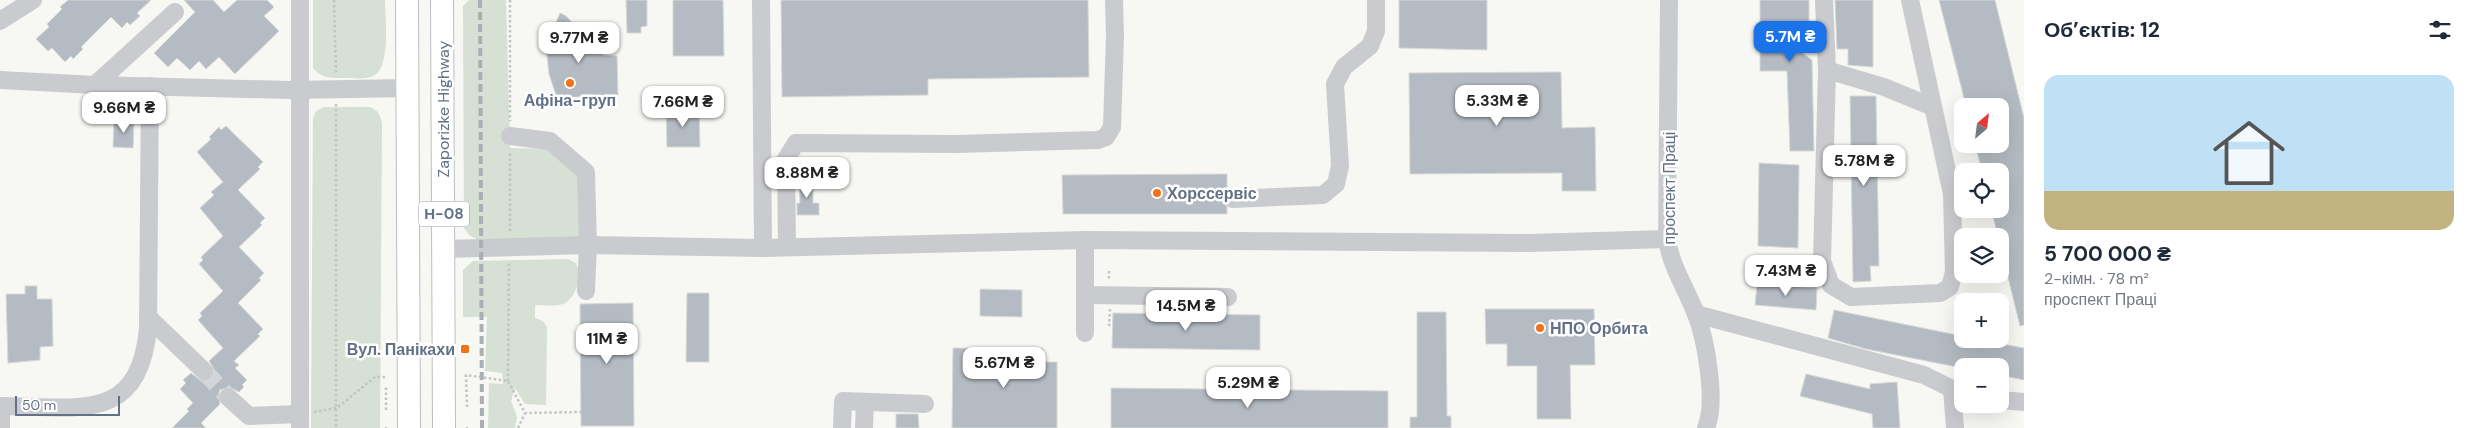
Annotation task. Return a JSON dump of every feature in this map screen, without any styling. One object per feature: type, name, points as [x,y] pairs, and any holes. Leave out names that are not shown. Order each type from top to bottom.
[{"type":"main road","name":"Н-08","points":[[407,0],[409,428]]},
{"type":"main road","name":"Zaporizke Highway","points":[[442,0],[444,428]]},
{"type":"street","points":[[0,21],[33,0]]},
{"type":"street","points":[[228,397],[250,416],[300,421],[300,0]]},
{"type":"street","points":[[761,0],[763,248]]},
{"type":"street","points":[[787,247],[786,159],[796,144],[957,144],[1098,140],[1106,137],[1112,127],[1115,36],[1114,0]]},
{"type":"street","points":[[1232,199],[1323,195],[1336,184],[1340,166],[1335,84],[1344,67],[1370,46],[1376,31],[1376,0]]},
{"type":"street","name":"проспект Праці","points":[[1669,0],[1667,239],[1672,262],[1696,314],[1707,362],[1710,392],[1706,428]]},
{"type":"street","points":[[1824,0],[1827,70],[1822,261],[1831,285],[1851,297],[1940,292],[1950,286],[1954,272],[1952,194],[1910,0]]},
{"type":"street","points":[[95,85],[175,12]]},
{"type":"street","points":[[1827,70],[1884,87],[1933,107]]},
{"type":"street","points":[[0,80],[95,85],[336,90],[408,88]]},
{"type":"street","points":[[1,428],[1,406],[92,406],[111,400],[132,385],[140,369],[146,353],[148,317],[150,86]]},
{"type":"street","points":[[510,136],[550,141],[586,172],[588,245],[586,291]]},
{"type":"street","points":[[444,249],[588,245],[763,248],[1085,240],[1528,244],[1667,239]]},
{"type":"street","points":[[1085,240],[1085,333]]},
{"type":"street","points":[[1086,295],[1228,297]]},
{"type":"street","points":[[1696,314],[1924,375],[1954,389]]},
{"type":"street","points":[[148,317],[204,371]]},
{"type":"street","points":[[842,428],[843,401],[925,404]]},
{"type":"street","points":[[2009,401],[2024,402]]},
{"type":"street","points":[[864,428],[865,402]]},
{"type":"street","points":[[1955,428],[1956,413]]},
{"type":"path","points":[[334,0],[336,90],[336,428]]},
{"type":"path","points":[[510,0],[508,381],[525,413]]},
{"type":"path","points":[[1110,314],[1109,325],[1112,325]]},
{"type":"path","points":[[467,407],[466,375],[508,381]]},
{"type":"path","points":[[300,421],[337,408],[375,377],[386,377]]},
{"type":"path","points":[[386,385],[386,410]]},
{"type":"path","points":[[525,413],[581,412]]},
{"type":"path","points":[[518,428],[525,413]]},
{"type":"shaded area","points":[[313,0],[385,0],[385,51],[380,69],[375,75],[364,78],[331,78],[316,72],[313,68]]},
{"type":"shaded area","points":[[469,0],[506,0],[510,148],[559,149],[580,165],[582,242],[478,240],[469,235],[464,228],[463,6]]},
{"type":"shaded area","points":[[324,107],[370,107],[378,113],[382,123],[380,428],[311,428],[313,118],[316,111]]},
{"type":"shaded area","points":[[568,259],[576,263],[579,274],[577,286],[572,297],[560,305],[535,305],[535,318],[543,321],[547,327],[546,405],[525,404],[515,388],[511,401],[517,417],[515,428],[488,428],[489,383],[503,384],[502,373],[485,371],[487,317],[463,317],[463,270],[473,261]]},
{"type":"building","points":[[68,0],[151,0],[137,13],[140,16],[130,25],[127,22],[122,28],[111,17],[81,47],[83,49],[73,59],[71,56],[65,62],[52,48],[48,51],[36,39],[49,27],[47,24]]},
{"type":"building","points":[[184,0],[213,0],[224,12],[237,0],[267,0],[274,7],[264,16],[279,31],[235,74],[219,57],[206,69],[199,61],[190,70],[177,58],[168,67],[154,53],[195,12]]},
{"type":"building","points":[[626,0],[647,0],[647,26],[641,27],[641,33],[627,33]]},
{"type":"building","points":[[673,0],[723,0],[724,56],[673,56]]},
{"type":"building","points":[[781,0],[1088,0],[1089,77],[928,79],[928,95],[782,97]]},
{"type":"building","points":[[1399,0],[1487,0],[1487,50],[1399,48]]},
{"type":"building","points":[[1760,0],[1809,0],[1809,40],[1785,40],[1812,60],[1814,151],[1790,151],[1787,71],[1760,71]]},
{"type":"building","points":[[1835,0],[1873,0],[1873,67],[1848,65],[1848,49],[1837,49]]},
{"type":"building","points":[[1939,0],[1995,0],[2024,118],[2024,325],[2020,326],[2009,281],[2009,228],[1996,228],[1993,218],[2009,218],[2009,163],[1980,163],[1977,153],[2009,153],[2009,98],[1964,98]]},
{"type":"building","points":[[560,13],[566,16],[591,43],[603,43],[603,55],[617,56],[618,95],[557,98],[549,74],[547,56],[549,39]]},
{"type":"building","points":[[1561,72],[1562,128],[1595,127],[1596,191],[1562,191],[1562,173],[1410,174],[1409,73]]},
{"type":"building","points":[[1850,96],[1876,96],[1879,266],[1870,266],[1871,281],[1853,282]]},
{"type":"building","points":[[666,108],[699,108],[700,147],[667,147]]},
{"type":"building","points":[[114,120],[134,121],[133,148],[113,147]]},
{"type":"building","points":[[226,126],[263,162],[258,167],[260,169],[238,190],[265,218],[260,223],[262,225],[239,247],[264,273],[259,278],[261,280],[238,303],[263,329],[258,334],[260,336],[234,361],[239,365],[235,368],[247,380],[242,385],[244,387],[239,392],[230,387],[220,390],[218,395],[220,404],[201,423],[206,428],[172,428],[189,411],[187,409],[193,403],[180,389],[186,383],[183,380],[191,373],[201,381],[211,379],[214,369],[209,361],[223,348],[198,320],[202,316],[200,313],[223,291],[199,264],[203,260],[201,257],[223,236],[200,208],[214,195],[211,192],[223,182],[197,152],[211,139],[209,137],[219,127],[221,130]]},
{"type":"building","points":[[1759,163],[1799,165],[1798,248],[1758,246]]},
{"type":"building","points":[[1227,174],[1227,191],[1222,199],[1227,207],[1227,214],[1063,214],[1062,175]]},
{"type":"building","points":[[799,179],[813,179],[813,203],[819,203],[819,215],[797,215],[797,203],[800,203]]},
{"type":"building","points":[[1757,284],[1817,288],[1816,310],[1755,305]]},
{"type":"building","points":[[25,286],[37,286],[37,299],[52,299],[53,346],[40,347],[40,360],[8,363],[6,294],[25,294]]},
{"type":"building","points":[[980,289],[1022,290],[1022,317],[980,316]]},
{"type":"building","points":[[687,293],[709,293],[709,362],[686,362]]},
{"type":"building","points":[[633,303],[634,426],[581,426],[580,304]]},
{"type":"building","name":"НПО Орбита","points":[[1485,309],[1594,309],[1595,365],[1570,365],[1571,419],[1537,419],[1537,366],[1507,366],[1507,344],[1486,344]]},
{"type":"building","points":[[1834,310],[1954,334],[1954,348],[2009,348],[2009,345],[2024,348],[2024,380],[2009,377],[2009,358],[1954,358],[1954,366],[1866,349],[1828,338]]},
{"type":"building","points":[[1417,312],[1446,312],[1447,416],[1451,416],[1451,428],[1410,428],[1410,417],[1417,417]]},
{"type":"building","points":[[1113,313],[1260,315],[1260,350],[1112,348]]},
{"type":"building","points":[[953,348],[1043,349],[1043,362],[1057,362],[1057,428],[952,428]]},
{"type":"building","points":[[1806,374],[1870,389],[1870,384],[1897,382],[1900,428],[1873,428],[1872,414],[1800,396]]},
{"type":"building","points":[[1111,388],[1388,391],[1388,428],[1111,428]]},
{"type":"building","points":[[896,414],[918,414],[919,428],[896,428]]},
{"type":"tunnel","points":[[204,371],[228,397]]},
{"type":"railway","points":[[480,0],[482,428]]},
{"type":"place","name":"Афіна-груп","points":[[570,83]]},
{"type":"place","name":"Хорссервіс","points":[[1157,193]]},
{"type":"place","name":"НПО Орбита","points":[[1540,328]]},
{"type":"place","name":"Вул. Панікахи","points":[[465,349]]}]
